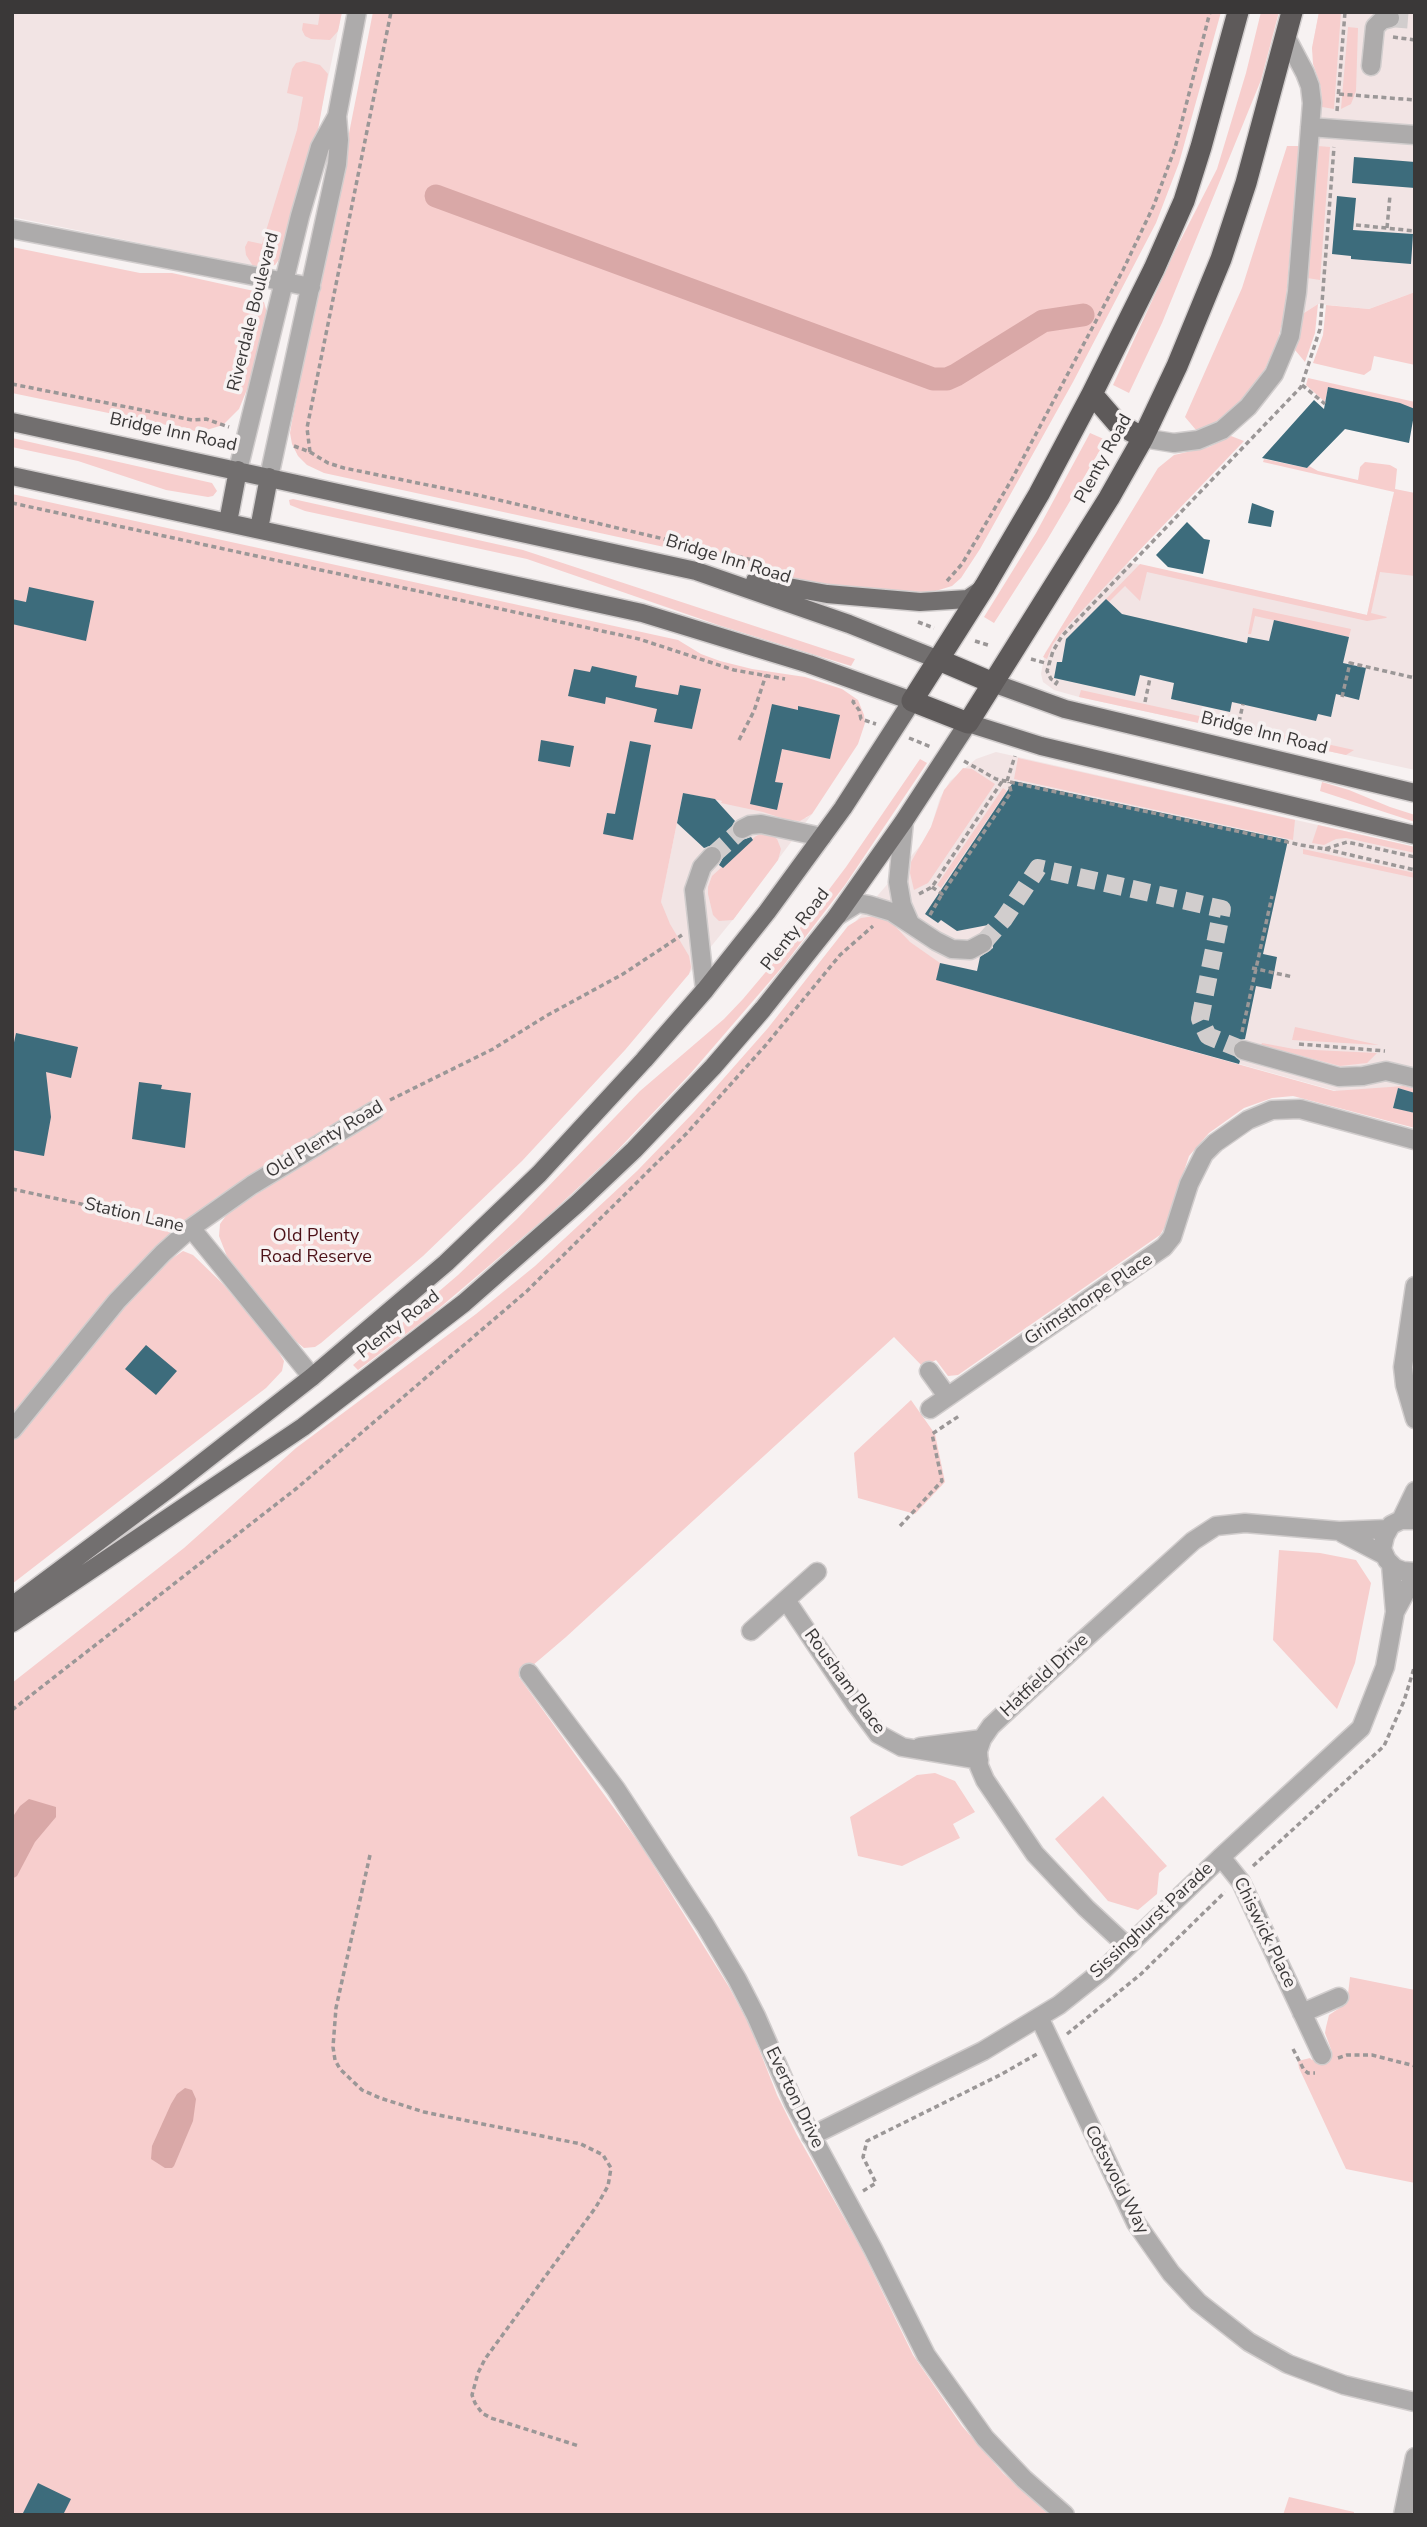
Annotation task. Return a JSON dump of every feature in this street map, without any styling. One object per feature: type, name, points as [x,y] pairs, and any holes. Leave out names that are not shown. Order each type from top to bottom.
[{"type":"highway","name":"Plenty Road","points":[[912,701],[985,586],[1092,394],[1154,269],[1184,201],[1238,12]]},
{"type":"highway","name":"Plenty Road","points":[[968,723],[1109,498],[1143,438],[1177,366],[1225,248],[1246,183],[1292,12]]},
{"type":"highway","points":[[1092,394],[1117,423],[1143,438]]},
{"type":"highway","name":"Bridge Inn Road","points":[[939,660],[993,684]]},
{"type":"highway","points":[[912,701],[968,723]]},
{"type":"main road","name":"Bridge Inn Road","points":[[12,422],[696,571],[849,624],[939,660]]},
{"type":"main road","name":"Riverdale Boulevard","points":[[228,522],[238,470]]},
{"type":"main road","points":[[12,476],[642,613],[864,682],[912,701]]},
{"type":"main road","name":"Riverdale Boulevard","points":[[259,529],[269,477]]},
{"type":"main road","points":[[696,571],[827,594],[910,602],[959,601],[976,595],[985,586]]},
{"type":"main road","name":"Bridge Inn Road","points":[[993,684],[1065,709],[1415,793]]},
{"type":"main road","name":"Plenty Road","points":[[12,1606],[312,1377],[486,1227],[593,1117],[705,990],[822,837],[912,701]]},
{"type":"main road","points":[[968,723],[1054,749],[1415,835]]},
{"type":"main road","name":"Plenty Road","points":[[12,1623],[303,1427],[497,1276],[588,1195],[713,1067],[837,916],[968,723]]},
{"type":"street","name":"Riverdale Boulevard","points":[[269,477],[337,164],[337,116],[357,12]]},
{"type":"street","points":[[1371,66],[1375,27],[1382,20],[1390,19]]},
{"type":"street","points":[[1143,438],[1174,443],[1211,436],[1235,421],[1273,374],[1290,336],[1310,127],[1310,86],[1286,37]]},
{"type":"street","name":"Riverdale Boulevard","points":[[238,470],[316,159],[337,116]]},
{"type":"street","points":[[1310,127],[1415,135]]},
{"type":"street","points":[[12,229],[310,287]]},
{"type":"street","points":[[904,821],[898,882],[902,905],[909,921]]},
{"type":"street","points":[[743,829],[761,824],[822,837]]},
{"type":"street","points":[[705,990],[694,897],[695,883],[702,867],[712,856]]},
{"type":"street","points":[[837,916],[858,903],[892,912],[952,949],[970,950],[983,943]]},
{"type":"street","points":[[1242,1042],[1339,1077],[1386,1071],[1415,1078]]},
{"type":"street","name":"Grimsthorpe Place","points":[[930,1409],[1164,1247],[1172,1237],[1189,1184],[1204,1154],[1248,1120],[1272,1110],[1300,1109],[1415,1140]]},
{"type":"street","name":"Old Plenty Road","points":[[12,1430],[117,1301],[191,1228],[252,1185],[374,1111]]},
{"type":"street","name":"Station Lane","points":[[191,1228],[312,1377]]},
{"type":"street","points":[[1415,1286],[1403,1367],[1415,1419]]},
{"type":"street","points":[[929,1371],[947,1396]]},
{"type":"street","points":[[1401,1523],[1415,1491]]},
{"type":"street","name":"Hatfield Drive","points":[[982,1739],[1031,1688],[1206,1532],[1227,1523],[1339,1531],[1401,1523]]},
{"type":"street","name":"Sissinghurst Parade","points":[[1395,1612],[1383,1542],[1401,1523]]},
{"type":"street","name":"Hatfield Drive","points":[[1339,1531],[1403,1572],[1415,1573]]},
{"type":"street","points":[[751,1631],[817,1572]]},
{"type":"street","name":"Sissinghurst Parade","points":[[811,2136],[983,2051],[1039,2017],[1103,1970],[1361,1728],[1385,1667],[1395,1612],[1415,1573]]},
{"type":"street","name":"Rousham Place","points":[[786,1600],[867,1721],[889,1742],[912,1749],[979,1760]]},
{"type":"street","name":"Everton Drive","points":[[529,1673],[616,1789],[705,1925],[756,2016],[811,2136],[873,2249],[926,2355],[985,2438],[1024,2479],[1065,2515]]},
{"type":"street","points":[[912,1749],[929,1744],[982,1739],[978,1751],[985,1780],[1035,1854],[1086,1908],[1127,1946]]},
{"type":"street","name":"Chiswick Place","points":[[1221,1857],[1241,1882],[1324,2062]]},
{"type":"street","points":[[1302,2013],[1339,1997]]},
{"type":"street","name":"Cotswold Way","points":[[1039,2017],[1136,2223],[1171,2273],[1198,2302],[1249,2342],[1288,2364],[1333,2382],[1415,2402]]},
{"type":"street","points":[[1403,2515],[1415,2457]]},
{"type":"path","points":[[310,452],[307,428],[391,12]]},
{"type":"path","points":[[942,584],[962,564],[1012,479],[1123,270],[1154,205],[1175,148],[1210,12]]},
{"type":"path","points":[[1057,682],[1048,676],[1049,664],[1062,636],[1294,397],[1302,385],[1320,329],[1345,12]]},
{"type":"path","points":[[1339,94],[1415,100]]},
{"type":"path","points":[[1387,228],[1390,195]]},
{"type":"path","points":[[1329,211],[1335,211]]},
{"type":"path","points":[[1356,225],[1415,231]]},
{"type":"path","points":[[1327,238],[1333,239]]},
{"type":"path","points":[[12,384],[192,421],[206,419],[246,433]]},
{"type":"path","points":[[1302,385],[1325,404]]},
{"type":"path","points":[[276,441],[310,452],[328,463],[344,468],[636,531],[767,563]]},
{"type":"path","points":[[12,503],[639,639],[734,670],[787,679]]},
{"type":"path","points":[[915,621],[1049,664]]},
{"type":"path","points":[[739,740],[754,710],[772,653]]},
{"type":"path","points":[[1342,697],[1350,663],[1415,678]]},
{"type":"path","points":[[1145,702],[1150,678]]},
{"type":"path","points":[[1339,679],[1346,680]]},
{"type":"path","points":[[844,696],[853,702]]},
{"type":"path","points":[[1239,722],[1242,704]]},
{"type":"path","points":[[1003,780],[1313,850],[1348,842],[1415,857]]},
{"type":"path","points":[[937,920],[929,914],[1011,792],[1009,782]]},
{"type":"path","points":[[1325,849],[1415,870]]},
{"type":"path","points":[[932,887],[942,894]]},
{"type":"path","points":[[1242,1042],[1254,968],[1272,896]]},
{"type":"path","name":"Old Plenty Road","points":[[374,1111],[402,1094],[475,1059],[615,979],[698,924]]},
{"type":"path","points":[[1254,968],[1293,977]]},
{"type":"path","points":[[1294,1044],[1390,1052]]},
{"type":"path","name":"Station Lane","points":[[12,1189],[191,1228]]},
{"type":"path","points":[[900,1526],[942,1481],[932,1434],[959,1416]]},
{"type":"path","points":[[1257,1862],[1384,1746],[1404,1701],[1415,1665]]},
{"type":"path","points":[[370,1855],[336,2008],[332,2047],[340,2069],[362,2090],[380,2098],[424,2112],[580,2144],[603,2155],[611,2168],[608,2186],[596,2207],[485,2359],[472,2395],[482,2413],[491,2418],[579,2446]]},
{"type":"path","points":[[876,2183],[863,2157],[867,2141],[1000,2075],[1051,2044],[1112,2000],[1223,1894]]},
{"type":"path","points":[[1293,2049],[1304,2070],[1312,2074],[1324,2062],[1347,2055],[1372,2055],[1415,2066]]},
{"type":"shaded area","points":[[12,12],[342,12],[312,154],[280,258],[275,265],[253,266],[12,217]]},
{"type":"shaded area","points":[[1319,12],[1415,12],[1415,292],[1369,309],[1318,304],[1304,313],[1322,102],[1312,48]]},
{"type":"shaded area","points":[[1393,496],[1415,501],[1415,770],[1079,697],[1054,690],[1043,682],[1041,674],[1045,653],[1105,557],[1367,615]]},
{"type":"shaded area","points":[[996,752],[1415,847],[1415,1113],[924,976],[875,916],[856,921],[924,841],[940,798],[950,781],[976,759]]},
{"type":"shaded area","points":[[683,793],[806,818],[812,814],[689,974],[659,911]]},
{"type":"shaded area","points":[[29,1799],[56,1807],[56,1817],[35,1842],[17,1876],[12,1879],[12,1818]]},
{"type":"shaded area","points":[[185,2088],[192,2090],[196,2099],[193,2121],[174,2166],[165,2168],[151,2159],[152,2146],[171,2104]]},
{"type":"green space","points":[[320,12],[342,12],[338,31],[330,40],[311,39],[305,36],[302,30],[303,23],[318,25]]},
{"type":"green space","points":[[373,12],[1221,12],[1179,163],[1156,223],[1073,382],[980,549],[961,578],[952,586],[929,593],[823,584],[791,578],[701,555],[324,473],[307,465],[298,456],[290,433],[292,421]]},
{"type":"green space","points":[[1261,12],[1279,12],[1261,80],[1162,323],[1129,393],[1113,385],[1176,249],[1217,169]]},
{"type":"green space","points":[[1319,12],[1341,12],[1334,109],[1322,107],[1321,87],[1313,64],[1312,48]]},
{"type":"green space","points":[[1348,27],[1358,28],[1356,91],[1351,104],[1341,109]]},
{"type":"green space","points":[[304,61],[320,65],[328,74],[318,130],[280,258],[275,265],[253,266],[246,255],[245,247],[248,241],[262,244],[297,130],[303,97],[287,93],[292,69],[296,63]]},
{"type":"green space","points":[[1287,146],[1299,146],[1285,311],[1278,339],[1265,369],[1244,397],[1219,421],[1196,430],[1185,417],[1242,288]]},
{"type":"green space","points":[[1318,146],[1330,147],[1320,280],[1307,278]]},
{"type":"green space","points":[[12,247],[140,273],[172,273],[254,291],[264,302],[267,313],[257,365],[239,409],[223,425],[200,432],[12,393]]},
{"type":"green space","points":[[1415,292],[1415,365],[1374,356],[1371,370],[1364,375],[1313,363],[1323,335],[1326,305],[1369,309]]},
{"type":"green space","points":[[1318,304],[1315,333],[1305,362],[1295,350],[1304,313]]},
{"type":"green space","points":[[1308,378],[1415,402],[1415,409],[1328,388],[1325,402],[1306,385]]},
{"type":"green space","points":[[1090,433],[1106,440],[994,623],[984,617],[1036,533]]},
{"type":"green space","points":[[1231,436],[1244,441],[1070,623],[1053,644],[1047,659],[1043,657],[1158,468],[1174,455],[1209,447]]},
{"type":"green space","points":[[12,438],[212,483],[217,491],[208,497],[166,490],[78,461],[12,447]]},
{"type":"green space","points":[[1264,459],[1307,468],[1309,466],[1318,471],[1358,480],[1360,467],[1365,462],[1390,465],[1397,469],[1395,489],[1415,493],[1415,576],[1380,572],[1371,613],[1386,618],[1367,621],[1147,572],[1140,601],[1125,586],[1109,602],[1106,599],[1140,564],[1367,615],[1394,492],[1263,462]]},
{"type":"green space","name":"Old Plenty Road Reserve","points":[[12,494],[678,640],[701,654],[720,661],[805,677],[842,689],[858,700],[865,723],[858,744],[816,808],[812,814],[800,821],[683,793],[661,902],[670,924],[689,956],[689,974],[625,1050],[522,1161],[423,1256],[321,1343],[315,1347],[304,1348],[286,1333],[228,1259],[219,1236],[220,1224],[227,1214],[383,1115],[375,1102],[217,1197],[174,1230],[115,1289],[12,1418]]},
{"type":"green space","points":[[289,500],[523,550],[855,659],[851,666],[721,626],[527,559],[305,511],[290,505]]},
{"type":"green space","points":[[1253,608],[1351,629],[1349,637],[1255,616],[1251,634],[1248,634]]},
{"type":"green space","points":[[1081,690],[1354,750],[1346,755],[1079,697]]},
{"type":"green space","points":[[1018,758],[1295,820],[1293,840],[1014,779]]},
{"type":"green space","points":[[920,759],[927,763],[845,885],[784,965],[690,1074],[611,1157],[550,1214],[430,1316],[358,1370],[353,1365],[458,1275],[517,1219],[640,1091],[724,1019],[743,999],[846,867]]},
{"type":"green space","points":[[963,768],[972,769],[995,784],[928,883],[914,890],[910,873],[911,862],[931,827],[944,790]]},
{"type":"green space","points":[[1322,782],[1415,815],[1415,822],[1320,791]]},
{"type":"green space","points":[[1003,788],[1007,791],[941,888],[937,885]]},
{"type":"green space","points":[[1318,825],[1415,847],[1415,853],[1346,838],[1324,845],[1312,843]]},
{"type":"green space","points":[[763,833],[777,839],[781,849],[778,860],[733,920],[719,921],[713,915],[708,894],[712,876],[756,836]]},
{"type":"green space","points":[[1303,849],[1415,873],[1415,878],[1303,854]]},
{"type":"green space","points":[[875,916],[892,923],[910,942],[940,963],[937,980],[1334,1091],[1404,1086],[1415,1089],[1415,1093],[1398,1088],[1393,1107],[1415,1113],[1415,1128],[1293,1096],[1272,1098],[1244,1108],[1209,1133],[1189,1156],[1167,1223],[1160,1235],[958,1375],[948,1376],[936,1360],[923,1367],[894,1337],[519,1677],[642,1847],[729,1987],[750,2026],[777,2095],[797,2135],[861,2248],[913,2355],[962,2426],[1003,2473],[1049,2515],[12,2515],[12,1683],[184,1548],[296,1448],[476,1314],[535,1266],[637,1171],[694,1112],[768,1028],[848,926],[861,918]]},
{"type":"green space","points":[[1295,1027],[1379,1045],[1292,1040]]},
{"type":"green space","points":[[1262,1043],[1294,1049],[1377,1053],[1367,1063],[1340,1066],[1261,1045]]},
{"type":"green space","points":[[183,1251],[193,1255],[223,1284],[273,1343],[284,1361],[282,1371],[266,1388],[12,1584],[12,1442],[143,1284],[158,1268]]},
{"type":"green space","points":[[911,1400],[935,1434],[945,1482],[915,1514],[858,1498],[854,1453]]},
{"type":"green space","points":[[1279,1550],[1320,1553],[1356,1560],[1371,1583],[1355,1663],[1337,1709],[1273,1640]]},
{"type":"green space","points":[[935,1773],[955,1781],[975,1812],[953,1824],[960,1838],[902,1866],[858,1856],[850,1817],[917,1775]]},
{"type":"green space","points":[[1103,1796],[1167,1866],[1159,1873],[1157,1894],[1138,1910],[1108,1901],[1055,1839]]},
{"type":"green space","points":[[1350,1977],[1415,1990],[1415,2183],[1346,2169],[1299,2068],[1298,2061],[1310,2058],[1312,2060],[1332,2052],[1325,2033],[1326,2027],[1329,2015],[1347,2003]]},
{"type":"green space","points":[[1289,2497],[1354,2512],[1354,2515],[1283,2515]]},
{"type":"building","points":[[1354,157],[1415,162],[1415,188],[1352,183]]},
{"type":"building","points":[[1337,196],[1356,198],[1353,230],[1413,234],[1411,264],[1351,259],[1351,256],[1332,254]]},
{"type":"building","points":[[1328,387],[1400,403],[1415,409],[1409,443],[1345,429],[1307,468],[1262,458],[1314,400],[1324,409]]},
{"type":"building","points":[[1252,503],[1274,511],[1271,527],[1248,523]]},
{"type":"building","points":[[1187,522],[1204,539],[1210,540],[1203,574],[1168,567],[1156,555]]},
{"type":"building","points":[[29,587],[94,601],[86,641],[12,624],[12,599],[26,602]]},
{"type":"building","points":[[1106,599],[1122,614],[1247,643],[1248,637],[1269,641],[1274,620],[1349,637],[1343,663],[1366,668],[1359,700],[1336,694],[1331,717],[1318,714],[1316,721],[1232,702],[1230,712],[1171,699],[1174,683],[1140,675],[1135,696],[1054,678],[1057,662],[1062,662],[1066,639]]},
{"type":"building","points":[[592,666],[637,676],[635,687],[678,695],[680,685],[701,689],[692,729],[654,722],[657,709],[606,697],[605,704],[568,696],[574,669],[590,672]]},
{"type":"building","points":[[772,704],[798,710],[798,706],[840,715],[830,759],[782,749],[775,782],[783,783],[777,810],[750,804]]},
{"type":"building","points":[[541,740],[574,746],[570,767],[538,761]]},
{"type":"building","points":[[630,741],[651,745],[633,840],[603,834],[607,813],[615,814]]},
{"type":"building","points":[[1014,781],[1288,840],[1263,954],[1277,957],[1271,989],[1256,986],[1245,1039],[1236,1041],[1232,1048],[1232,1053],[1240,1061],[1239,1064],[936,980],[940,963],[977,971],[980,957],[993,948],[993,938],[986,932],[988,925],[957,931],[941,920],[938,923],[925,914]]},
{"type":"building","points":[[683,793],[715,799],[735,821],[731,829],[735,838],[742,840],[751,837],[753,840],[723,868],[719,865],[723,858],[720,848],[714,845],[704,848],[677,823]]},
{"type":"building","points":[[16,1033],[78,1047],[71,1078],[46,1072],[51,1117],[44,1156],[12,1150],[12,1052]]},
{"type":"building","points":[[139,1082],[162,1085],[161,1089],[191,1093],[185,1148],[132,1139]]},
{"type":"building","points":[[1398,1088],[1415,1093],[1415,1113],[1393,1108]]},
{"type":"building","points":[[146,1345],[177,1371],[156,1395],[125,1369]]},
{"type":"building","points":[[38,2483],[71,2499],[63,2515],[22,2515]]},
{"type":"waterway","points":[[436,196],[933,379],[947,379],[956,375],[1043,321],[1083,315]]},
{"type":"tunnel","points":[[1390,18],[1415,20]]},
{"type":"tunnel","points":[[712,856],[742,829]]},
{"type":"tunnel","points":[[983,943],[1004,919],[1038,868],[1222,909],[1200,1019],[1208,1036],[1243,1050]]}]
